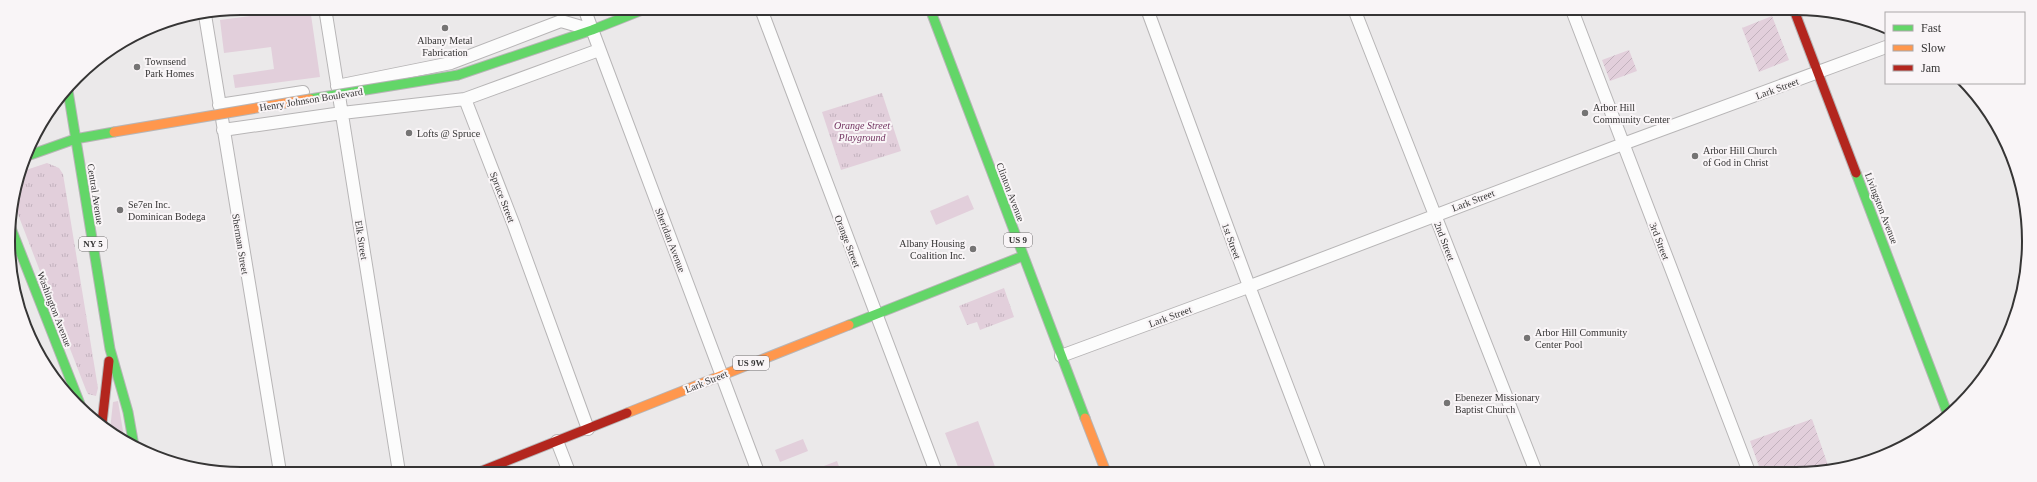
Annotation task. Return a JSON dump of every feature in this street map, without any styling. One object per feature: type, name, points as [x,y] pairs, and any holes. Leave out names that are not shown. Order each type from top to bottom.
[{"type":"main road","name":"Henry Johnson Boulevard","points":[[32,154],[76,139],[458,75],[592,30],[628,15]]},
{"type":"main road","name":"Clinton Avenue","points":[[932,15],[1104,467]]},
{"type":"main road","name":"Livingston Avenue","points":[[1796,15],[1819,72],[1946,410]]},
{"type":"main road","name":"Central Avenue","points":[[69,95],[110,349],[128,412],[133,440]]},
{"type":"main road","name":"Washington Avenue","points":[[15,238],[77,397]]},
{"type":"main road","name":"Lark Street","points":[[492,467],[722,374],[1023,256]]},
{"type":"main road","name":"Central Avenue","points":[[102,419],[110,349]]},
{"type":"street","name":"Elk Street","points":[[326,15],[398,467]]},
{"type":"street","name":"Sheridan Avenue","points":[[587,15],[756,467]]},
{"type":"street","name":"Orange Street","points":[[763,15],[934,467]]},
{"type":"street","name":"1st Street","points":[[1149,15],[1249,286],[1318,467]]},
{"type":"street","name":"2nd Street","points":[[1356,15],[1534,467]]},
{"type":"street","name":"3rd Street","points":[[1574,15],[1747,467]]},
{"type":"street","name":"Sherman Street","points":[[205,18],[279,467]]},
{"type":"street","name":"Henry Johnson Boulevard","points":[[219,105],[338,86],[451,63],[561,21],[592,30]]},
{"type":"street","name":"Lark Street","points":[[1061,356],[1249,286],[1435,214],[1885,47]]},
{"type":"street","points":[[465,99],[599,50]]},
{"type":"street","name":"Henry Johnson Boulevard","points":[[223,130],[342,113],[465,99]]},
{"type":"street","name":"Spruce Street","points":[[465,99],[513,223],[588,429]]},
{"type":"street","points":[[557,441],[567,467]]},
{"type":"green space","points":[[258,15],[311,15],[320,77],[235,88],[233,75],[274,69],[271,47],[224,53],[220,20]]},
{"type":"green space","points":[[1772,16],[1789,60],[1759,72],[1742,28]]},
{"type":"green space","points":[[1629,50],[1637,71],[1610,81],[1602,60]]},
{"type":"green space","name":"Orange Street Playground","points":[[882,93],[901,151],[841,170],[822,112]]},
{"type":"green space","points":[[47,163],[59,168],[63,174],[98,388],[96,396],[88,394],[86,390],[17,212],[19,197],[27,170]]},
{"type":"green space","points":[[968,195],[974,209],[936,225],[930,211]]},
{"type":"green space","points":[[1004,288],[1014,317],[980,330],[977,322],[967,325],[959,306]]},
{"type":"green space","points":[[118,401],[124,434],[110,426],[113,402]]},
{"type":"green space","points":[[1812,419],[1828,465],[1811,467],[1759,467],[1750,441]]},
{"type":"green space","points":[[978,421],[995,467],[958,467],[945,433]]},
{"type":"green space","points":[[803,439],[808,451],[780,462],[775,450]]},
{"type":"green space","points":[[837,461],[839,467],[821,467]]},
{"type":"traffic: fast","points":[[458,75],[592,30],[630,15]]},
{"type":"traffic: fast","points":[[932,15],[1085,418]]},
{"type":"traffic: fast","points":[[310,99],[458,75]]},
{"type":"traffic: fast","points":[[69,95],[110,349],[128,412],[133,440]]},
{"type":"traffic: fast","points":[[32,154],[75,139],[114,132]]},
{"type":"traffic: fast","points":[[1856,173],[1946,410]]},
{"type":"traffic: fast","points":[[15,238],[77,397]]},
{"type":"traffic: fast","points":[[849,325],[1023,256]]},
{"type":"traffic: slow","points":[[114,132],[310,99]]},
{"type":"traffic: slow","points":[[627,413],[849,325]]},
{"type":"traffic: slow","points":[[1085,418],[1104,467]]},
{"type":"traffic: jam","points":[[1796,15],[1856,173]]},
{"type":"traffic: jam","points":[[102,420],[109,361]]},
{"type":"traffic: jam","points":[[492,467],[627,413]]},
{"type":"place","name":"Albany Metal Fabrication","points":[[445,28]]},
{"type":"place","name":"Townsend Park Homes","points":[[137,67]]},
{"type":"place","name":"Arbor Hill Community Center","points":[[1585,113]]},
{"type":"place","name":"Lofts @ Spruce","points":[[409,133]]},
{"type":"place","name":"Arbor Hill Church of God in Christ","points":[[1695,156]]},
{"type":"place","name":"Se7en Inc. Dominican Bodega","points":[[120,210]]},
{"type":"place","name":"Albany Housing Coalition Inc.","points":[[973,249]]},
{"type":"place","name":"Arbor Hill Community Center Pool","points":[[1527,338]]},
{"type":"place","name":"Ebenezer Missionary Baptist Church","points":[[1447,403]]}]
